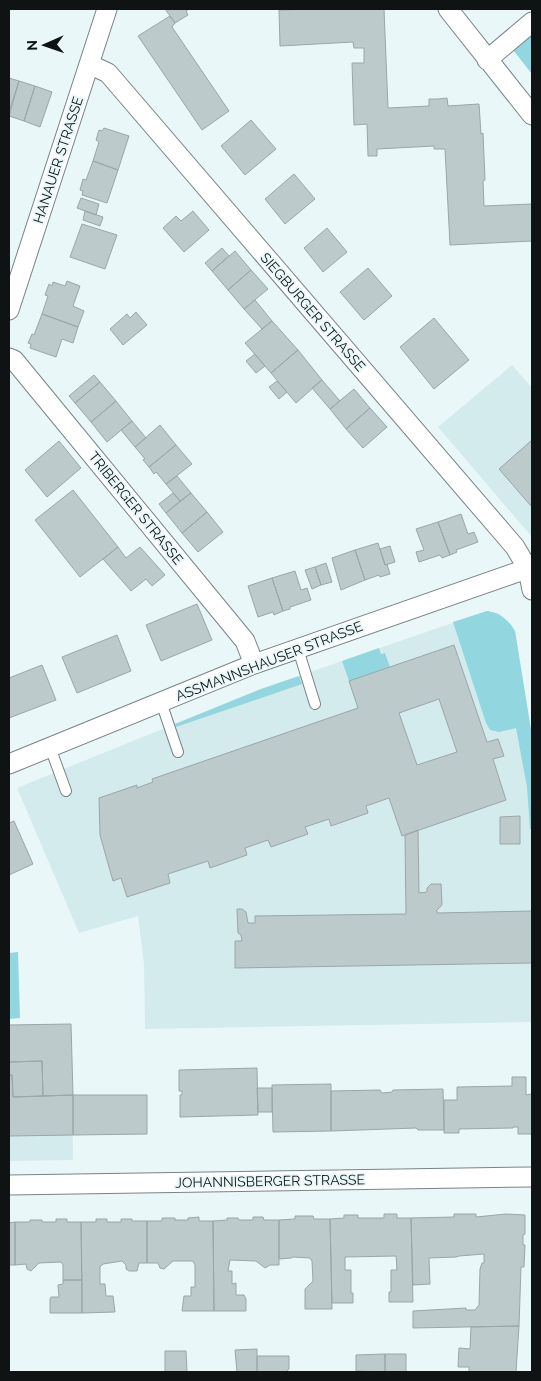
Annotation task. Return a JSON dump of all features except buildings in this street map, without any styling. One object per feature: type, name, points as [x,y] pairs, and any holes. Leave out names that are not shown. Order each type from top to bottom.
[{"type":"street","name":"HANAUER STRASSE","points":[[9,310],[107,9]]},
{"type":"street","points":[[448,9],[487,60],[530,106]]},
{"type":"street","points":[[487,60],[532,22]]},
{"type":"street","name":"SIEGBURGER STRASSE","points":[[89,64],[108,73],[515,547],[530,568],[532,590]]},
{"type":"street","name":"TRIBERGER STRASSE","points":[[9,358],[14,360],[245,641],[254,664]]},
{"type":"street","name":"ASSMANNSHAUSER STRASSE","points":[[9,764],[254,664],[530,568]]},
{"type":"street","name":"JOHANNISBERGER STRASSE","points":[[9,1185],[532,1177]]},
{"type":"lane","points":[[298,649],[315,704]]},
{"type":"lane","points":[[162,702],[178,752]]},
{"type":"lane","points":[[50,747],[66,791]]},
{"type":"shaded area","points":[[532,35],[532,74],[513,50]]},
{"type":"shaded area","points":[[512,365],[532,388],[532,537],[438,427]]},
{"type":"shaded area","points":[[487,611],[500,614],[515,631],[532,736],[532,1022],[145,1029],[144,964],[138,916],[79,933],[17,788],[261,689]]},
{"type":"shaded area","points":[[487,611],[503,617],[515,631],[532,736],[532,829],[530,829],[527,787],[516,728],[499,732],[490,730],[486,723],[453,622]]},
{"type":"shaded area","points":[[379,648],[381,654],[385,653],[390,667],[349,681],[342,661]]},
{"type":"shaded area","points":[[299,676],[302,684],[176,727],[175,724],[261,689]]},
{"type":"shaded area","points":[[18,952],[20,1018],[9,1019],[9,953]]},
{"type":"shaded area","points":[[71,1024],[73,1160],[9,1161],[9,1025]]}]
